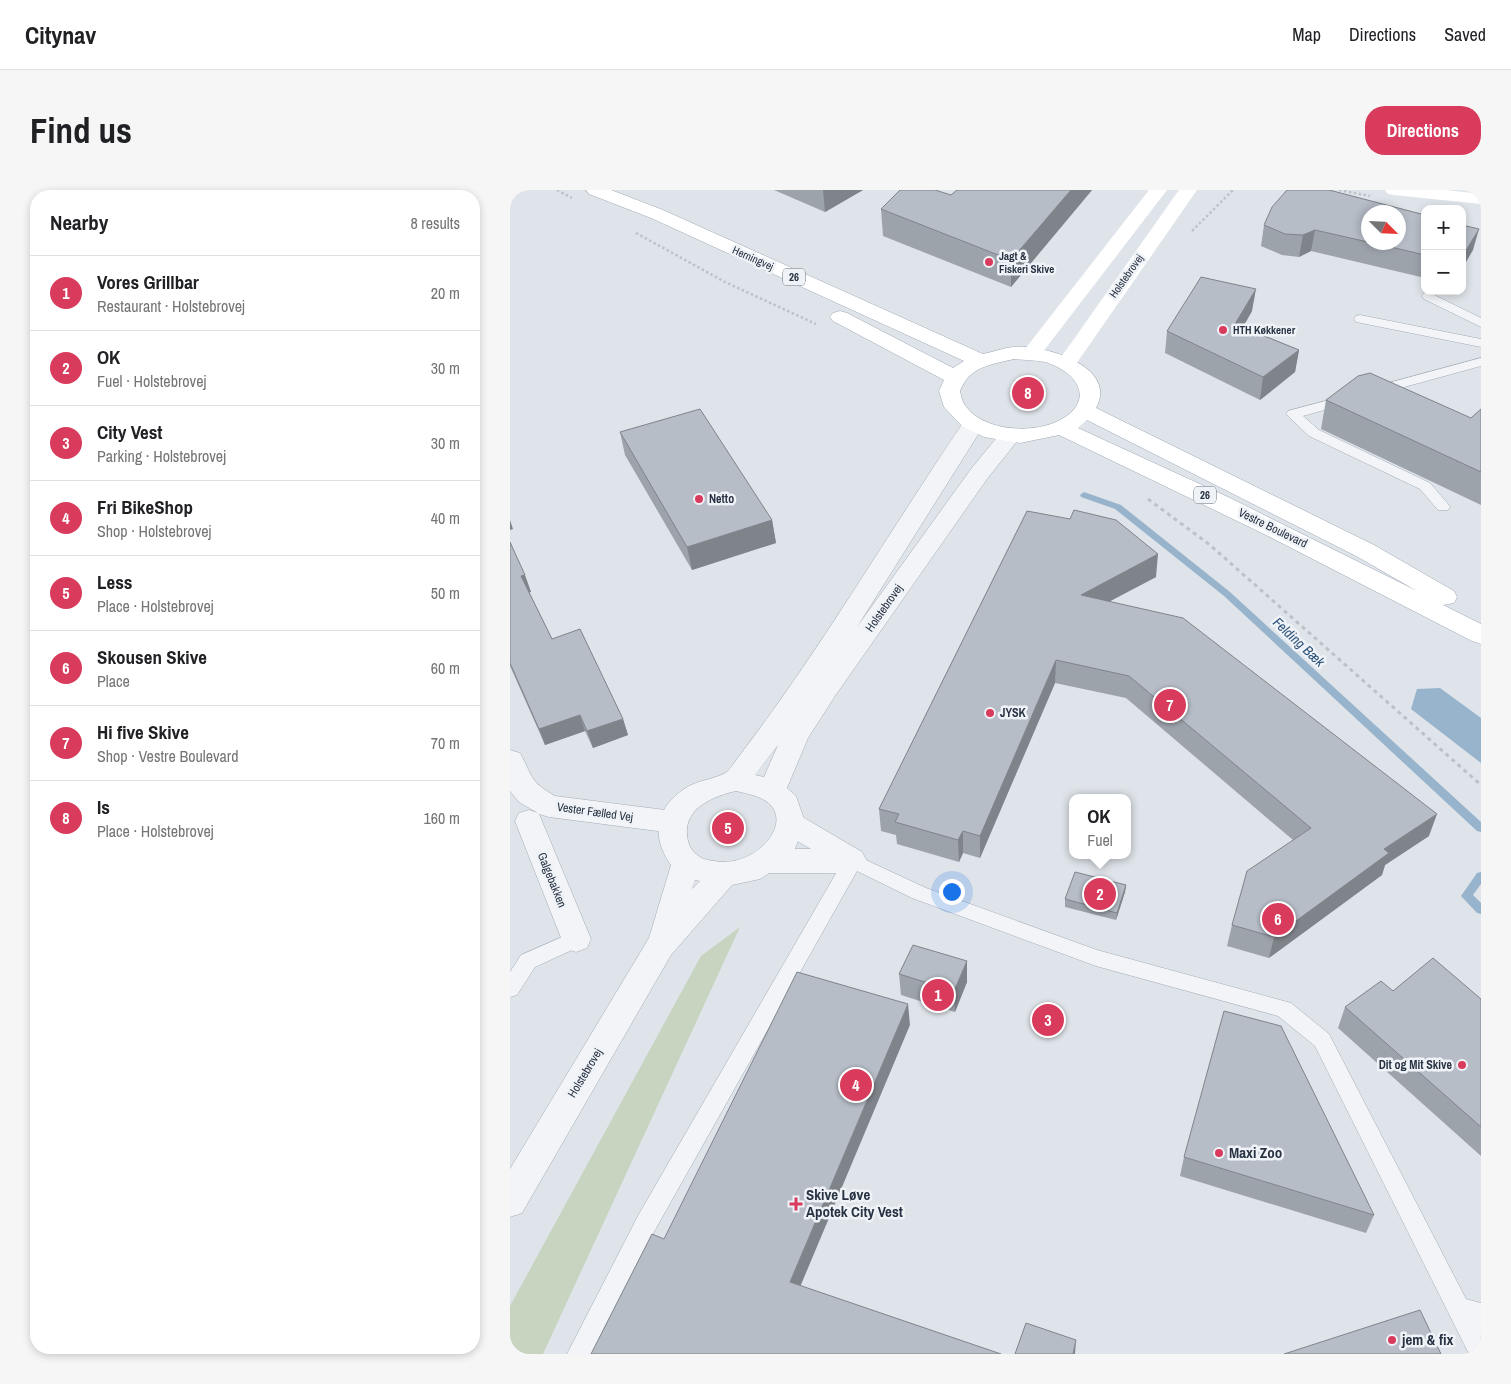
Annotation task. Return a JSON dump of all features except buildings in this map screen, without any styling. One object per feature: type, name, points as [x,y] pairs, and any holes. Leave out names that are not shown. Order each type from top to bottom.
[{"type":"main road","points":[[1032,353],[1158,190]]},
{"type":"main road","name":"Holstebrovej","points":[[1067,363],[1188,190]]},
{"type":"main road","points":[[1394,190],[1481,199]]},
{"type":"main road","name":"Herningvej","points":[[601,193],[657,214],[980,360]]},
{"type":"main road","name":"Herningvej","points":[[601,193],[646,219],[954,377]]},
{"type":"main road","points":[[1032,353],[1067,363],[1081,373],[1089,385],[1091,398],[1086,411],[1061,428],[1029,436],[990,432],[973,425],[958,415],[950,403],[949,390],[954,377],[965,367],[996,355],[1032,353]]},
{"type":"main road","name":"Vestre Boulevard","points":[[1086,411],[1366,551],[1481,618]]},
{"type":"main road","name":"Vestre Boulevard","points":[[1061,428],[1221,503],[1481,635]]},
{"type":"street","name":"Holstebrovej","points":[[736,781],[776,728],[854,612],[973,425]]},
{"type":"street","name":"Holstebrovej","points":[[772,790],[796,735],[826,689],[979,474],[1011,435]]},
{"type":"street","name":"Vester Fælled Vej","points":[[510,760],[520,784],[529,794],[529,818],[673,822]]},
{"type":"street","points":[[736,781],[755,783],[772,790],[782,799],[790,811],[791,824],[788,838],[780,850],[767,861],[739,873],[724,874],[696,868],[686,862],[675,849],[671,834],[673,822],[684,804],[699,792],[717,784],[736,781]]},
{"type":"street","name":"Galgebakken","points":[[529,818],[576,939]]},
{"type":"street","points":[[791,824],[854,861]]},
{"type":"street","points":[[767,861],[854,861]]},
{"type":"street","name":"Holstebrovej","points":[[660,946],[686,862]]},
{"type":"street","name":"Holstebrovej","points":[[510,1201],[519,1168],[660,946],[724,874]]},
{"type":"lane","points":[[1428,296],[1481,324]]},
{"type":"lane","points":[[1360,319],[1481,343]]},
{"type":"lane","points":[[1443,507],[1425,486],[1314,433],[1293,414],[1481,362]]},
{"type":"lane","points":[[579,1354],[647,1222],[854,861],[919,893],[1096,958],[1284,1009],[1322,1040],[1481,1353]]},
{"type":"lane","points":[[510,989],[528,961],[576,939]]},
{"type":"lane","points":[[1458,1308],[1481,1315]]},
{"type":"path","points":[[557,190],[573,199]]},
{"type":"path","points":[[1226,190],[1226,197]]},
{"type":"path","points":[[629,229],[725,282],[821,327]]},
{"type":"path","points":[[1147,498],[1210,546],[1481,785]]},
{"type":"green space","points":[[740,927],[543,1354],[510,1354],[510,1306],[701,956]]},
{"type":"water","points":[[1440,688],[1481,718],[1481,763],[1411,709],[1417,689]]},
{"type":"waterway","name":"Felding Bæk","points":[[1084,495],[1118,507],[1227,594],[1481,828]]},
{"type":"waterway","name":"Felding Bæk","points":[[1481,876],[1466,896],[1481,910]]},
{"type":"place","name":"Jagt & Fiskeri Skive","points":[[989,262]]},
{"type":"place","name":"HTH Køkkener","points":[[1223,330]]},
{"type":"place","name":"Is","points":[[1028,393]]},
{"type":"place","name":"Netto","points":[[699,499]]},
{"type":"place","name":"Hi five Skive","points":[[1170,705]]},
{"type":"place","name":"JYSK","points":[[990,713]]},
{"type":"place","name":"Less","points":[[728,828]]},
{"type":"place","name":"OK","points":[[1100,894]]},
{"type":"place","name":"Skousen Skive","points":[[1278,919]]},
{"type":"place","name":"Vores Grillbar","points":[[938,995]]},
{"type":"place","name":"City Vest","points":[[1048,1020]]},
{"type":"place","name":"Dit og Mit Skive","points":[[1462,1065]]},
{"type":"place","name":"Fri BikeShop","points":[[856,1085]]},
{"type":"place","name":"Maxi Zoo","points":[[1219,1153]]},
{"type":"place","name":"Skive Løve Apotek City Vest","points":[[796,1204]]},
{"type":"place","name":"jem & fix","points":[[1392,1340]]}]
